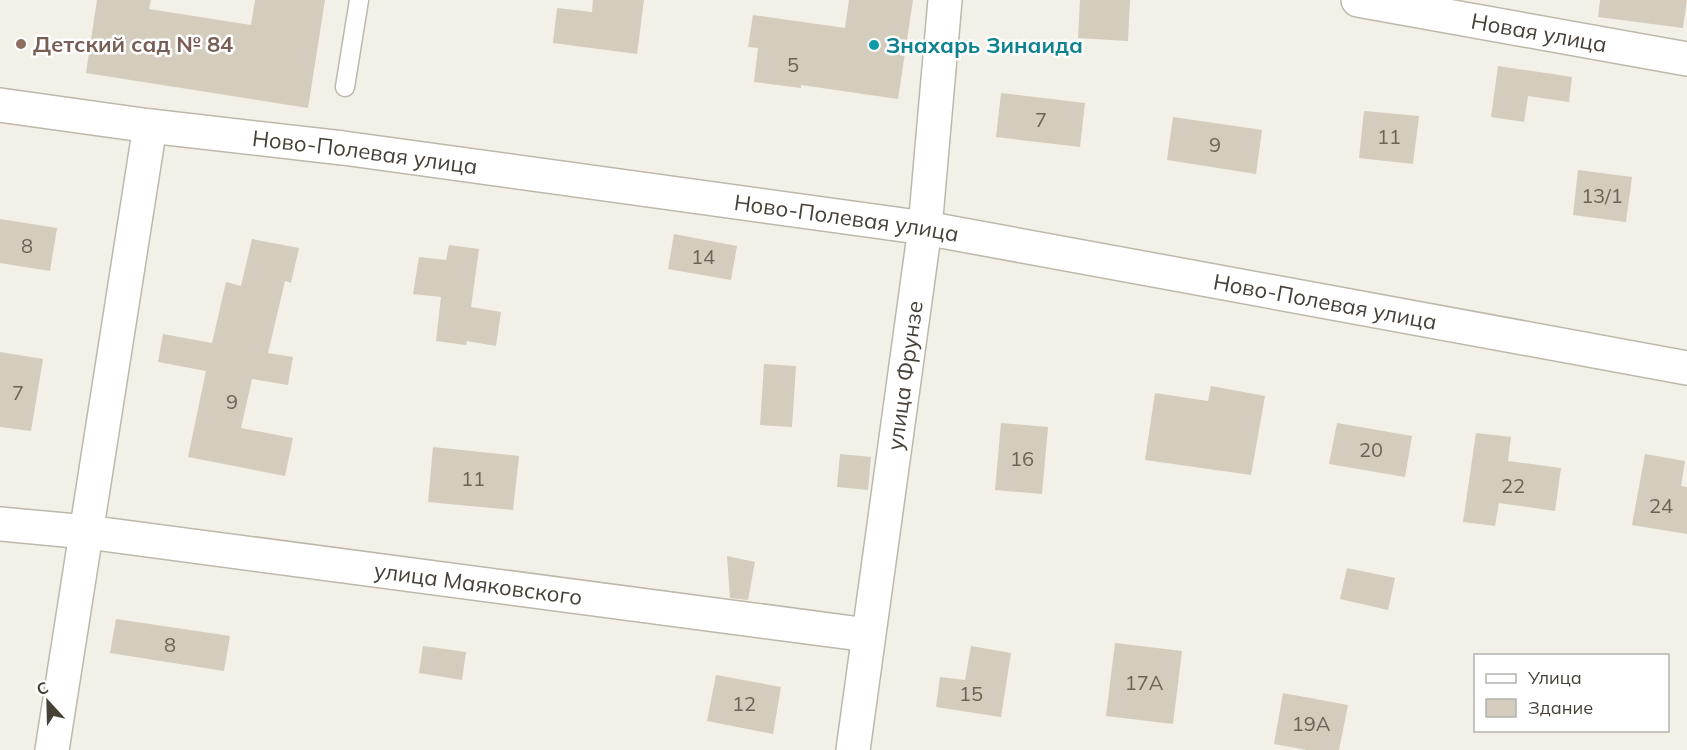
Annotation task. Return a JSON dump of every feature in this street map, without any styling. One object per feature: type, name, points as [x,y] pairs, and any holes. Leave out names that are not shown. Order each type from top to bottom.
[{"type":"street","name":"улица Фрунзе","points":[[853,750],[925,228],[945,0]]},
{"type":"street","name":"Новая улица","points":[[1358,0],[1687,58]]},
{"type":"street","name":"Ново-Полевая улица","points":[[0,105],[150,126],[343,148],[925,228],[1687,369]]},
{"type":"street","points":[[52,750],[150,126]]},
{"type":"street","name":"улица Маяковского","points":[[0,524],[87,532],[868,635]]},
{"type":"lane","points":[[345,87],[358,0]]},
{"type":"building","points":[[97,0],[151,0],[149,9],[251,25],[255,0],[325,0],[308,108],[86,73]]},
{"type":"building","points":[[593,0],[644,0],[637,54],[553,43],[557,8],[592,12]]},
{"type":"building","points":[[849,0],[913,0],[898,99],[801,85],[801,88],[754,82],[758,48],[748,47],[753,15],[845,28]]},
{"type":"building","points":[[1080,0],[1130,0],[1128,41],[1078,38]]},
{"type":"building","points":[[1600,0],[1687,0],[1683,28],[1598,17]]},
{"type":"building","points":[[1498,66],[1572,77],[1569,102],[1528,96],[1524,122],[1491,117]]},
{"type":"building","points":[[1001,93],[1085,103],[1080,147],[996,137]]},
{"type":"building","points":[[1364,111],[1419,116],[1413,164],[1359,158]]},
{"type":"building","points":[[1173,117],[1262,130],[1256,174],[1167,160]]},
{"type":"building","points":[[1578,170],[1632,177],[1626,222],[1573,215]]},
{"type":"building","points":[[0,219],[57,228],[50,271],[0,263]]},
{"type":"building","points":[[674,234],[737,246],[731,280],[668,269]]},
{"type":"building","points":[[252,239],[299,248],[291,283],[285,281],[268,353],[293,357],[288,385],[252,379],[241,428],[293,438],[285,476],[188,457],[206,371],[158,362],[163,334],[212,343],[226,282],[241,286]]},
{"type":"building","points":[[449,245],[479,249],[471,307],[501,312],[496,346],[467,341],[466,345],[436,341],[441,297],[413,294],[419,257],[446,260]]},
{"type":"building","points":[[0,352],[43,359],[31,431],[0,427]]},
{"type":"building","points":[[764,364],[796,366],[792,427],[760,425]]},
{"type":"building","points":[[1211,386],[1265,396],[1251,475],[1145,460],[1155,393],[1208,401]]},
{"type":"building","points":[[1001,423],[1048,427],[1042,494],[995,490]]},
{"type":"building","points":[[1337,423],[1412,436],[1405,477],[1329,464]]},
{"type":"building","points":[[1476,433],[1511,437],[1508,461],[1561,468],[1555,511],[1499,503],[1495,526],[1463,522]]},
{"type":"building","points":[[433,447],[519,456],[513,510],[428,502]]},
{"type":"building","points":[[840,454],[871,457],[868,490],[837,487]]},
{"type":"building","points":[[1645,454],[1685,461],[1681,486],[1687,487],[1687,534],[1632,525]]},
{"type":"building","points":[[727,556],[755,562],[748,600],[730,598]]},
{"type":"building","points":[[1347,568],[1395,578],[1388,610],[1340,599]]},
{"type":"building","points":[[116,619],[230,636],[224,671],[110,653]]},
{"type":"building","points":[[1115,643],[1182,651],[1173,724],[1106,716]]},
{"type":"building","points":[[423,646],[466,652],[462,680],[419,673]]},
{"type":"building","points":[[971,646],[1011,653],[1001,717],[936,707],[940,677],[965,680]]},
{"type":"building","points":[[716,675],[781,687],[773,734],[707,721]]},
{"type":"building","points":[[1283,693],[1348,705],[1339,750],[1307,750],[1274,744]]},
{"type":"place","name":"Детский сад № 84","points":[[21,44]]},
{"type":"place","name":"Знахарь Зинаида","points":[[874,45]]}]
